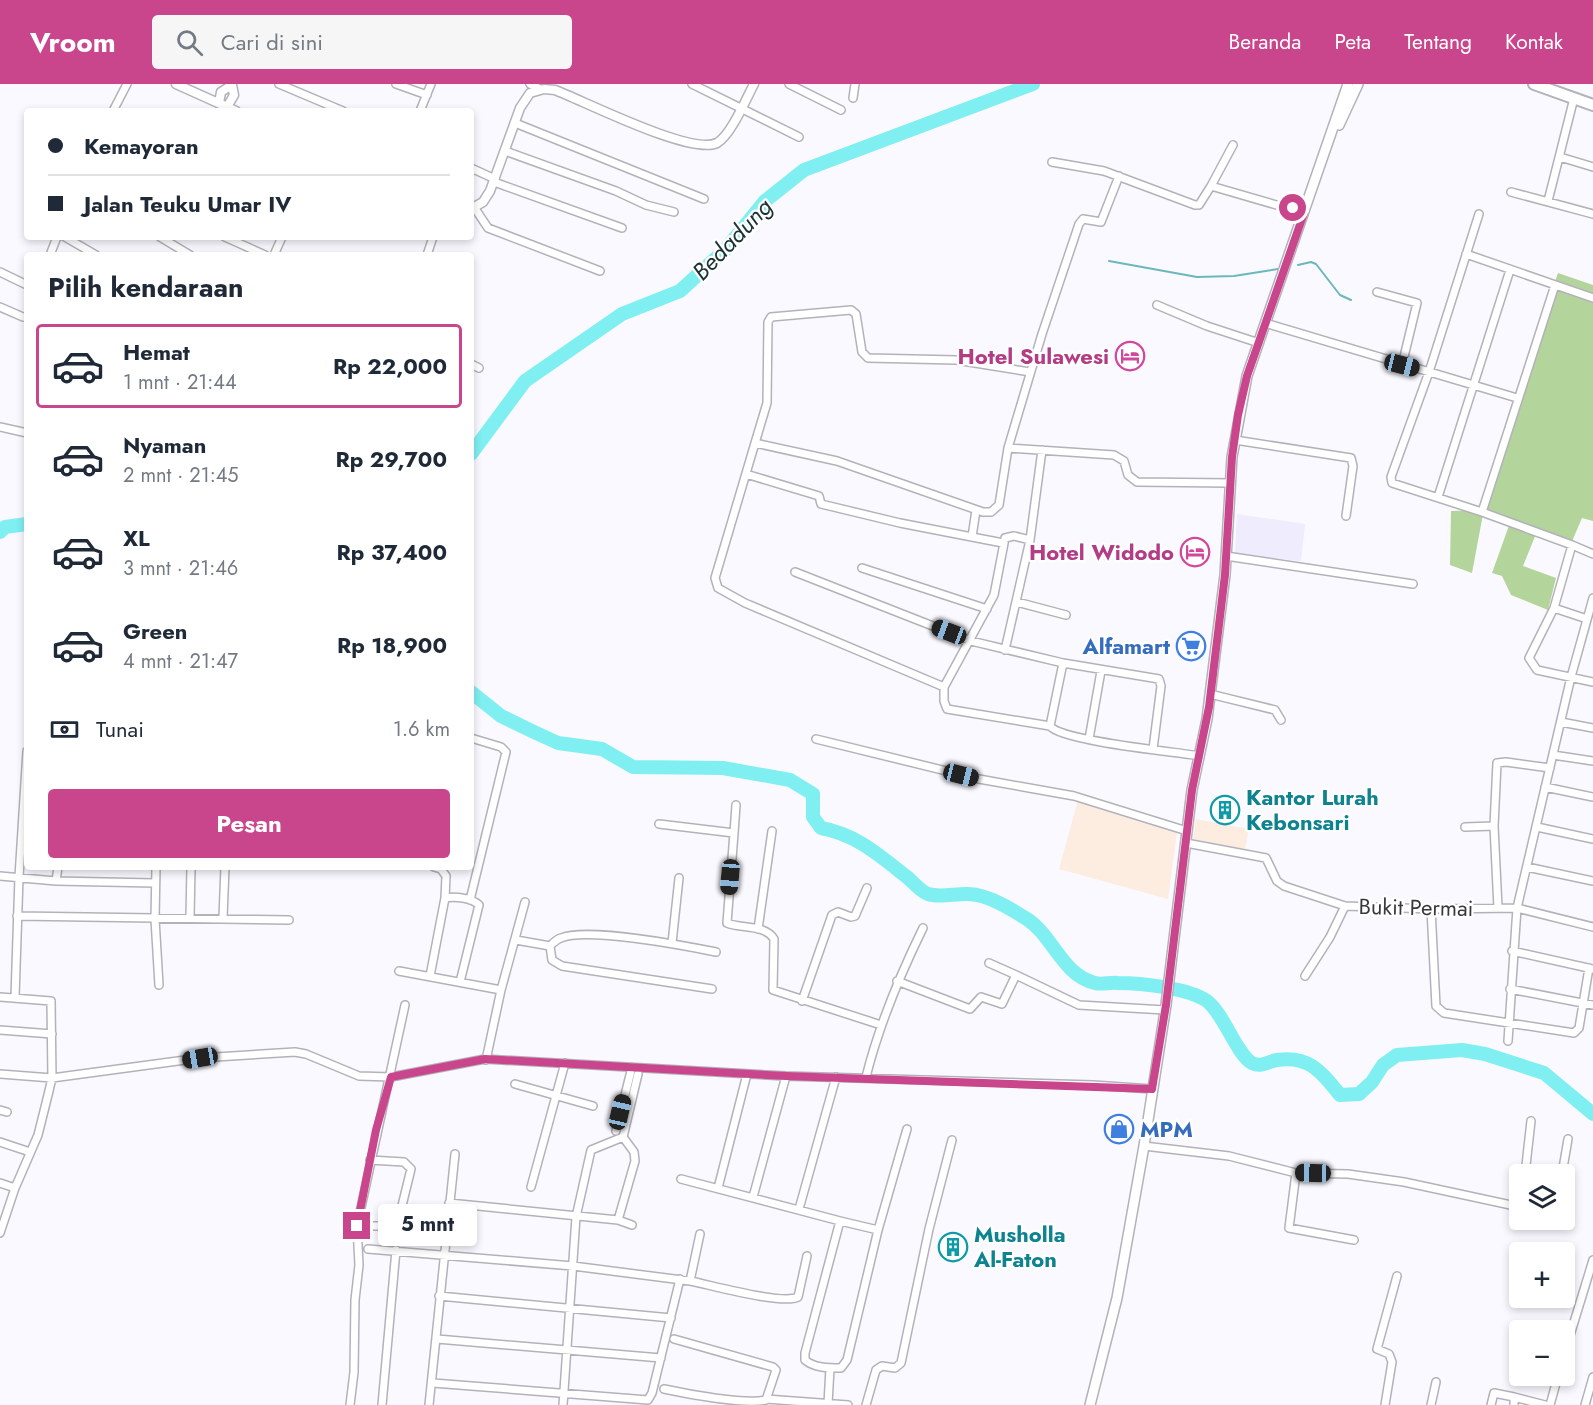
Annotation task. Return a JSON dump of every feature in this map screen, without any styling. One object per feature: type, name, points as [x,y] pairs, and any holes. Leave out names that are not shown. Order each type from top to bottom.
[{"type":"highway","points":[[1534,84],[1593,105]]},
{"type":"main road","points":[[1090,1405],[1117,1298],[1144,1146],[1165,1007],[1185,843],[1210,694],[1226,556],[1234,440],[1247,376],[1332,134],[1351,88]]},
{"type":"street","points":[[115,108],[127,84]]},
{"type":"street","points":[[176,84],[227,107]]},
{"type":"street","points":[[232,84],[234,95],[227,107],[221,92],[232,84]]},
{"type":"street","points":[[279,84],[336,108]]},
{"type":"street","points":[[396,84],[427,95]]},
{"type":"street","points":[[421,108],[430,84]]},
{"type":"street","points":[[530,84],[540,89],[555,90],[636,125],[699,145],[717,143],[729,130],[754,84]]},
{"type":"street","points":[[692,84],[799,136]]},
{"type":"street","points":[[789,84],[842,110]]},
{"type":"street","points":[[853,98],[855,84]]},
{"type":"street","points":[[474,207],[487,198],[525,99],[530,93],[540,89]]},
{"type":"street","points":[[1548,201],[1574,98]]},
{"type":"street","points":[[515,123],[704,199]]},
{"type":"street","points":[[1052,162],[1119,176],[1197,206],[1211,186],[1233,145]]},
{"type":"street","points":[[505,151],[616,191],[646,205],[674,212]]},
{"type":"street","points":[[1560,157],[1593,167]]},
{"type":"street","points":[[474,170],[495,181],[622,228]]},
{"type":"street","points":[[755,443],[837,461],[896,479],[976,510],[991,512],[999,505],[1008,448],[1030,372],[1079,224],[1083,219],[1101,222],[1119,176]]},
{"type":"street","points":[[1211,186],[1304,213]]},
{"type":"street","points":[[1511,192],[1593,214]]},
{"type":"street","points":[[474,209],[488,228],[600,271]]},
{"type":"street","points":[[1479,214],[1429,372],[1391,480],[1392,483],[1438,496],[1593,554]]},
{"type":"street","points":[[70,240],[91,252]]},
{"type":"street","points":[[165,240],[185,252]]},
{"type":"street","points":[[232,240],[258,252]]},
{"type":"street","points":[[1466,255],[1593,298]]},
{"type":"street","points":[[1438,496],[1510,270]]},
{"type":"street","points":[[0,272],[24,284]]},
{"type":"street","points":[[1482,512],[1555,285]]},
{"type":"street","points":[[1377,292],[1417,303],[1402,365]]},
{"type":"street","points":[[1157,305],[1207,326],[1259,343]]},
{"type":"street","points":[[0,307],[22,317]]},
{"type":"street","points":[[944,687],[841,645],[718,588],[715,578],[767,403],[768,322],[771,317],[851,310],[856,314],[862,352],[868,358],[956,360],[1030,372]]},
{"type":"street","points":[[1265,323],[1517,398]]},
{"type":"street","points":[[474,366],[479,368]]},
{"type":"street","points":[[0,427],[24,432]]},
{"type":"street","points":[[1234,440],[1351,459],[1353,466],[1346,516]]},
{"type":"street","points":[[1008,448],[1114,455],[1124,461],[1128,475],[1137,482],[1230,483]]},
{"type":"street","points":[[1005,651],[1030,540],[1042,450]]},
{"type":"street","points":[[746,474],[819,496],[821,504],[1003,543]]},
{"type":"street","points":[[972,537],[976,510]]},
{"type":"street","points":[[1030,540],[1009,537],[1003,543],[998,581],[987,609],[944,687],[944,701],[947,709],[1050,726],[1056,732],[1089,740],[1200,756]]},
{"type":"street","points":[[1572,545],[1554,608],[1529,658],[1537,670],[1593,682]]},
{"type":"street","points":[[1226,556],[1413,584]]},
{"type":"street","points":[[862,568],[987,609]]},
{"type":"street","points":[[795,572],[971,641],[1005,651],[1101,671],[1159,679],[1161,686],[1153,749]]},
{"type":"street","points":[[1508,1041],[1512,951],[1517,908],[1571,677],[1593,598]]},
{"type":"street","points":[[1017,602],[1066,615]]},
{"type":"street","points":[[1554,608],[1587,619]]},
{"type":"street","points":[[1050,726],[1063,663]]},
{"type":"street","points":[[1089,740],[1101,671]]},
{"type":"street","points":[[1210,694],[1275,710],[1281,720]]},
{"type":"street","points":[[1561,722],[1593,728]]},
{"type":"street","points":[[470,900],[506,752],[501,747],[474,739]]},
{"type":"street","points":[[816,739],[979,779],[1074,796],[1187,831]]},
{"type":"street","points":[[1553,755],[1593,761]]},
{"type":"street","points":[[1498,908],[1494,826],[1497,763],[1506,762],[1550,768]]},
{"type":"street","points":[[1545,787],[1593,797]]},
{"type":"street","points":[[736,805],[727,923],[769,932],[774,939],[773,990],[881,1025]]},
{"type":"street","points":[[15,997],[18,877],[24,822]]},
{"type":"street","points":[[659,824],[734,832]]},
{"type":"street","points":[[1465,827],[1494,826]]},
{"type":"street","points":[[1537,826],[1593,839]]},
{"type":"street","points":[[758,929],[771,831]]},
{"type":"street","name":"Bukit Permai","points":[[1185,843],[1266,858],[1277,881],[1284,886],[1346,906],[1431,909],[1517,908],[1593,927]]},
{"type":"street","points":[[1527,867],[1593,881]]},
{"type":"street","points":[[56,881],[58,870]]},
{"type":"street","points":[[156,870],[155,919],[159,986]]},
{"type":"street","points":[[190,917],[191,870]]},
{"type":"street","points":[[223,918],[225,870]]},
{"type":"street","points":[[430,976],[445,898],[446,876],[442,870]]},
{"type":"street","points":[[0,876],[56,881],[155,883]]},
{"type":"street","points":[[672,943],[679,878]]},
{"type":"street","points":[[802,1001],[832,915],[838,912],[851,917],[855,916],[867,888]]},
{"type":"street","points":[[445,898],[470,900],[479,905],[460,982]]},
{"type":"street","points":[[486,1060],[501,990],[525,902]]},
{"type":"street","points":[[1305,976],[1330,937],[1346,906]]},
{"type":"street","points":[[1431,909],[1438,1010],[1460,1017],[1574,1033],[1578,1028],[1591,968],[1512,951]]},
{"type":"street","points":[[17,916],[289,920]]},
{"type":"street","points":[[866,1077],[897,981],[923,928]]},
{"type":"street","points":[[516,940],[550,946],[561,938],[575,935],[672,943],[716,952]]},
{"type":"street","points":[[550,946],[552,960],[562,966],[712,989]]},
{"type":"street","points":[[989,963],[1079,1005],[1165,1007]]},
{"type":"street","points":[[399,971],[501,990]]},
{"type":"street","points":[[897,981],[969,1009],[981,997],[1002,1004],[1016,975]]},
{"type":"street","points":[[1510,989],[1593,1005]]},
{"type":"street","points":[[0,997],[51,1001],[52,1034],[52,1077],[38,1135],[15,1188],[0,1233]]},
{"type":"street","points":[[350,1405],[354,1372],[355,1300],[359,1265],[357,1226],[405,1005]]},
{"type":"street","points":[[0,1030],[52,1034]]},
{"type":"street","points":[[0,1074],[52,1077],[200,1058],[295,1052],[306,1054],[359,1076],[391,1077],[486,1060],[786,1076],[866,1077],[1152,1089]]},
{"type":"street","points":[[531,1186],[566,1063]]},
{"type":"street","points":[[616,1131],[632,1067]]},
{"type":"street","points":[[618,1220],[634,1161],[634,1152],[623,1137],[638,1074]]},
{"type":"street","points":[[718,1188],[747,1074]]},
{"type":"street","points":[[753,1197],[786,1076]]},
{"type":"street","points":[[799,1209],[836,1077]]},
{"type":"street","points":[[515,1084],[593,1106]]},
{"type":"street","points":[[1526,1164],[1531,1121]]},
{"type":"street","points":[[840,1221],[805,1353],[805,1360],[810,1364],[830,1368],[841,1368],[847,1360],[878,1230],[906,1129]]},
{"type":"street","points":[[563,1405],[576,1217],[591,1150],[623,1137]]},
{"type":"street","points":[[1564,1164],[1568,1139]]},
{"type":"street","points":[[866,1405],[876,1370],[882,1366],[898,1367],[901,1363],[929,1229],[952,1140]]},
{"type":"street","points":[[0,1142],[30,1152]]},
{"type":"street","points":[[1144,1146],[1229,1156],[1296,1173],[1348,1174],[1404,1182],[1509,1205]]},
{"type":"street","points":[[429,1405],[455,1154]]},
{"type":"street","points":[[357,1226],[397,1226],[411,1169],[404,1162],[370,1160]]},
{"type":"street","points":[[1296,1173],[1289,1228],[1354,1240]]},
{"type":"street","points":[[681,1179],[878,1230]]},
{"type":"street","points":[[0,1183],[15,1188]]},
{"type":"street","points":[[449,1203],[618,1220],[632,1225]]},
{"type":"street","points":[[690,1281],[700,1234]]},
{"type":"street","points":[[368,1249],[443,1253],[573,1266],[680,1279],[782,1299],[794,1299],[800,1295],[807,1256]]},
{"type":"street","points":[[382,1405],[396,1250]]},
{"type":"street","points":[[1575,1320],[1593,1260]]},
{"type":"street","points":[[1385,1405],[1392,1362],[1389,1354],[1377,1349],[1397,1276]]},
{"type":"street","points":[[432,1383],[648,1400],[661,1358],[680,1279]]},
{"type":"street","points":[[439,1296],[670,1318]]},
{"type":"street","points":[[437,1339],[566,1352],[661,1358]]},
{"type":"street","points":[[664,1389],[730,1403],[760,1403],[766,1399],[775,1376],[776,1370],[773,1367],[674,1339]]},
{"type":"street","points":[[828,1404],[830,1368]]},
{"type":"street","points":[[1584,1405],[1593,1377]]},
{"type":"street","points":[[1431,1405],[1436,1382]]},
{"type":"street","points":[[1550,1405],[1555,1386]]},
{"type":"street","points":[[1491,1405],[1494,1393],[1514,1401],[1545,1405]]},
{"type":"street","points":[[766,1399],[848,1405]]},
{"type":"shaded area","points":[[1237,514],[1305,524],[1301,561],[1235,554]]},
{"type":"shaded area","points":[[1078,800],[1177,832],[1168,899],[1059,869]]},
{"type":"shaded area","points":[[1196,819],[1249,829],[1245,849],[1193,839]]},
{"type":"green space","points":[[1558,273],[1593,285],[1593,521],[1582,518],[1570,546],[1536,534],[1523,566],[1556,578],[1548,610],[1511,595],[1502,576],[1492,573],[1511,520],[1483,514],[1472,573],[1450,565],[1451,511],[1478,510]]},
{"type":"waterway","name":"Bedadung","points":[[474,450],[525,381],[622,314],[680,291],[726,249],[765,201],[804,170],[1033,84]]},
{"type":"waterway","points":[[1109,261],[1197,277],[1234,276],[1278,269]]},
{"type":"waterway","points":[[1298,265],[1311,262],[1316,264],[1340,295],[1351,300]]},
{"type":"waterway","name":"Bedadung","points":[[0,532],[5,527],[24,524]]},
{"type":"waterway","points":[[474,694],[501,716],[558,743],[602,749],[633,767],[723,768],[790,780],[813,794],[813,817],[821,828],[845,835],[867,847],[925,893],[938,896],[977,895],[1014,911],[1036,926],[1066,964],[1084,979],[1098,984],[1151,985],[1199,996],[1213,1007],[1241,1052],[1252,1063],[1262,1065],[1277,1060],[1298,1060],[1314,1067],[1340,1095],[1359,1094],[1372,1082],[1383,1065],[1397,1055],[1462,1050],[1485,1054],[1544,1073],[1593,1114]]},
{"type":"place","name":"Hotel Sulawesi","points":[[1130,356]]},
{"type":"place","name":"Hotel Widodo","points":[[1195,552]]},
{"type":"place","name":"Alfamart","points":[[1191,646]]},
{"type":"place","name":"Kantor Lurah Kebonsari","points":[[1225,810]]},
{"type":"place","name":"MPM","points":[[1119,1129]]},
{"type":"place","name":"Musholla Al-Faton","points":[[953,1247]]},
{"type":"route","points":[[357,1226],[376,1130],[391,1077],[485,1059],[786,1076],[1093,1085],[1152,1089],[1166,1005],[1179,880],[1192,790],[1209,707],[1225,575],[1232,457],[1238,415],[1247,376],[1304,213],[1293,208]]}]
